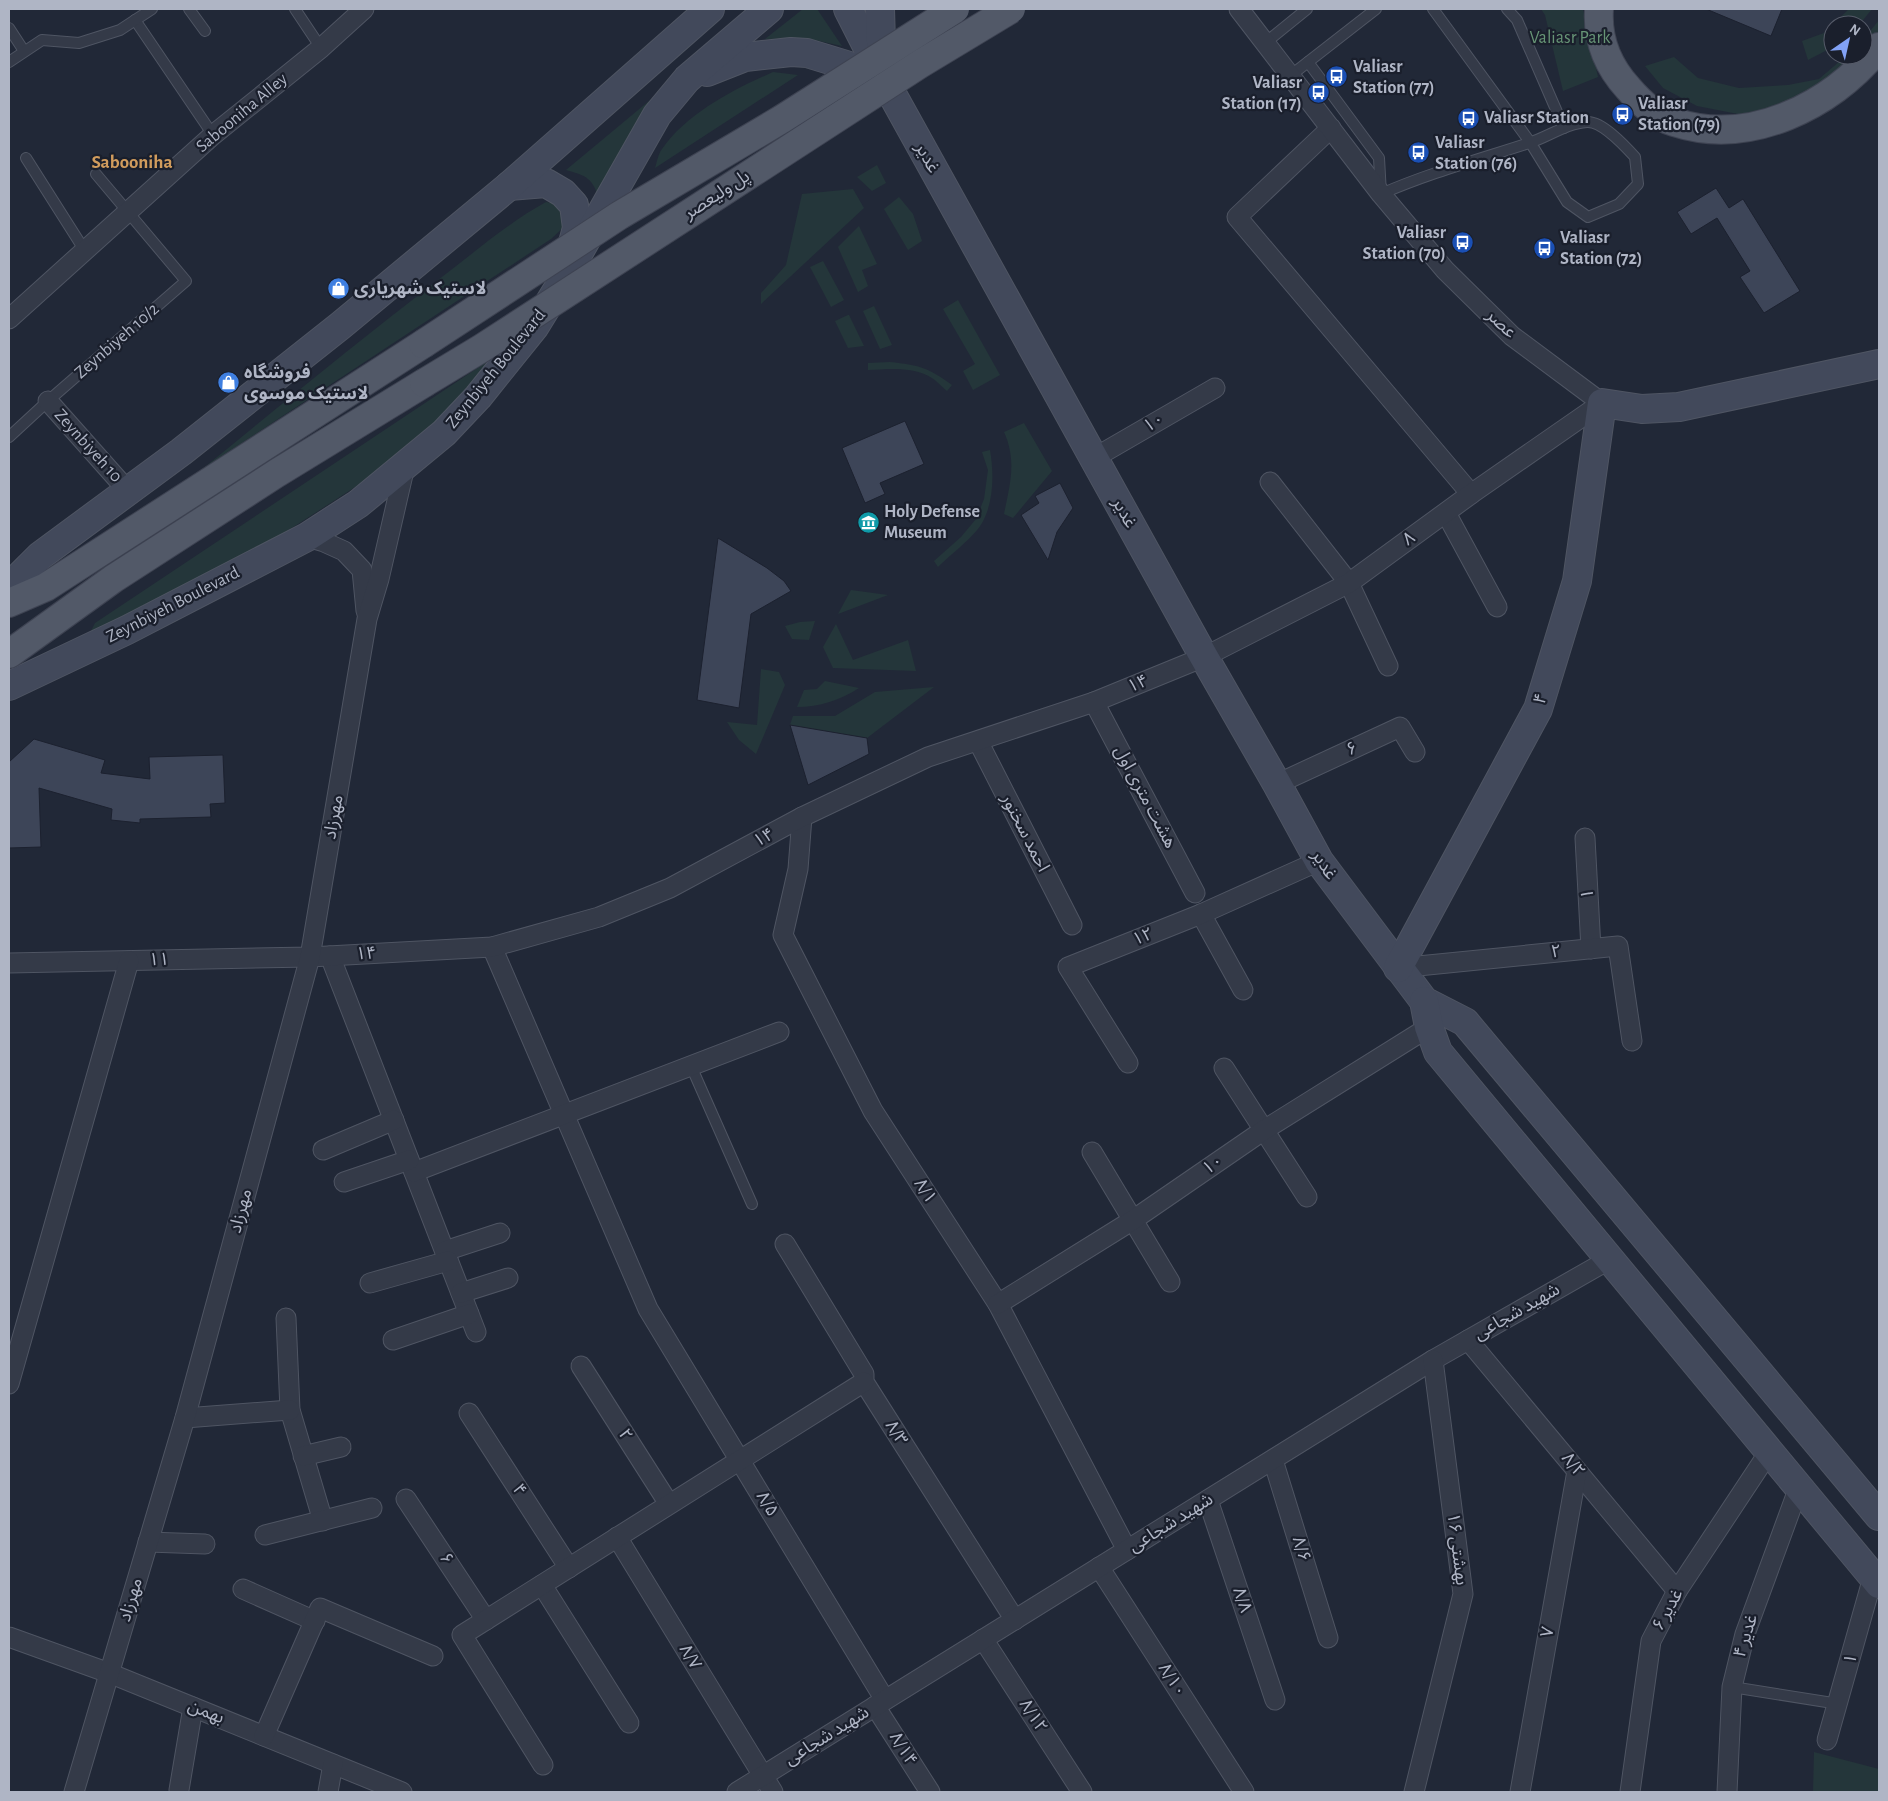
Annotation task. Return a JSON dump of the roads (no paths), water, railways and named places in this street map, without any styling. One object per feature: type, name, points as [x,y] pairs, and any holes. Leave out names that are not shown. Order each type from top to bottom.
[{"type":"main road","name":"پل ولیعصر","points":[[9,603],[46,587],[620,215],[782,119],[955,9]]},
{"type":"main road","name":"پل ولیعصر","points":[[9,654],[122,573],[277,473],[482,348],[920,64],[1010,9]]},
{"type":"main road","points":[[1599,9],[1600,38],[1608,60],[1620,79],[1647,106],[1672,122],[1696,127],[1735,128],[1762,124],[1794,113],[1812,105],[1844,82],[1865,65],[1879,47]]},
{"type":"street","name":"Sabooniha Alley","points":[[9,319],[213,135],[322,48],[364,9]]},
{"type":"street","name":"Zeynbiyeh Boulevard","points":[[9,686],[127,630],[306,536],[358,504],[444,433],[478,397],[535,326],[657,115],[687,80],[769,9]]},
{"type":"street","name":"غدیر","points":[[848,9],[882,76],[1204,657],[1319,860],[1398,968],[1426,1014]]},
{"type":"street","points":[[687,80],[745,57],[791,52],[807,52],[882,76],[880,9]]},
{"type":"street","name":"عصر","points":[[1239,9],[1381,194],[1446,270],[1512,336],[1602,403],[1642,409],[1679,407],[1879,364]]},
{"type":"street","points":[[9,587],[40,556],[181,452],[332,332],[509,186],[700,14]]},
{"type":"street","points":[[1331,128],[1238,217],[1471,494]]},
{"type":"street","points":[[509,186],[546,184],[563,193],[574,204],[577,228],[562,282]]},
{"type":"street","name":"۱۰","points":[[1094,458],[1215,388]]},
{"type":"street","name":"Zeynbiyeh 10","points":[[48,401],[128,491]]},
{"type":"street","name":"۸","points":[[1204,657],[1349,583],[1471,494],[1602,403]]},
{"type":"street","name":"۴","points":[[1398,968],[1538,709],[1577,581],[1602,403]]},
{"type":"street","points":[[367,619],[379,580],[405,466]]},
{"type":"street","points":[[1270,482],[1349,583],[1388,666]]},
{"type":"street","points":[[1446,513],[1498,607]]},
{"type":"street","points":[[306,536],[344,551],[362,570],[367,619]]},
{"type":"street","name":"مهرزاد","points":[[74,1792],[185,1418],[310,957],[367,619]]},
{"type":"street","name":"۱۴","points":[[310,957],[492,947],[600,917],[670,888],[802,817],[928,758],[1094,702],[1204,657]]},
{"type":"street","name":"هشت متری اول","points":[[1094,702],[1195,893]]},
{"type":"street","name":"۶","points":[[1277,784],[1400,727],[1416,752]]},
{"type":"street","name":"احمد سخنور","points":[[978,740],[1072,925]]},
{"type":"street","name":"۸/۱","points":[[802,817],[798,869],[783,935],[873,1111],[998,1304],[1127,1550]]},
{"type":"street","name":"۱","points":[[1585,838],[1591,949]]},
{"type":"street","name":"۱۲","points":[[1128,1062],[1068,967],[1200,914],[1319,860]]},
{"type":"street","points":[[1200,914],[1244,990]]},
{"type":"street","name":"۲","points":[[1398,968],[1618,946],[1632,1041]]},
{"type":"street","name":"۸/۵","points":[[492,947],[648,1309],[740,1460],[880,1703]]},
{"type":"street","points":[[330,956],[476,1332]]},
{"type":"street","name":"۱۱","points":[[9,963],[310,957]]},
{"type":"street","points":[[9,1384],[129,961]]},
{"type":"street","points":[[1876,1580],[1438,1052],[1426,1014],[1465,1022],[1879,1516]]},
{"type":"street","name":"۱۰","points":[[998,1304],[1133,1220],[1264,1130],[1426,1014]]},
{"type":"street","points":[[344,1182],[412,1166],[564,1114],[780,1032]]},
{"type":"street","points":[[1224,1068],[1307,1197]]},
{"type":"street","points":[[323,1150],[394,1120]]},
{"type":"street","points":[[1092,1152],[1170,1282]]},
{"type":"street","points":[[370,1283],[447,1256],[500,1233]]},
{"type":"street","name":"۸/۳","points":[[785,1244],[864,1374],[864,1382],[1015,1620]]},
{"type":"street","name":"شهید شجاعی","points":[[737,1792],[1433,1360],[1610,1259]]},
{"type":"street","points":[[461,1293],[508,1278]]},
{"type":"street","points":[[393,1340],[470,1314]]},
{"type":"street","points":[[286,1318],[290,1410],[323,1521]]},
{"type":"street","name":"۸/۲","points":[[1468,1340],[1677,1591]]},
{"type":"street","name":"۱۶ بهشتی","points":[[1414,1792],[1463,1594],[1433,1360]]},
{"type":"street","name":"۲","points":[[581,1366],[669,1504]]},
{"type":"street","points":[[543,1764],[462,1635],[864,1382]]},
{"type":"street","points":[[185,1418],[290,1410]]},
{"type":"street","name":"۴","points":[[469,1413],[569,1568]]},
{"type":"street","points":[[303,1456],[341,1447]]},
{"type":"street","name":"غدیر ۶","points":[[1630,1792],[1651,1640],[1677,1591],[1769,1452]]},
{"type":"street","name":"۸/۶","points":[[1273,1460],[1328,1638]]},
{"type":"street","name":"۷","points":[[1520,1792],[1577,1471]]},
{"type":"street","name":"غدیر ۴","points":[[1726,1792],[1732,1687],[1745,1634],[1798,1487]]},
{"type":"street","name":"۶","points":[[406,1499],[486,1620]]},
{"type":"street","name":"۸/۸","points":[[1208,1500],[1275,1700]]},
{"type":"street","points":[[265,1535],[372,1508]]},
{"type":"street","name":"۸/۷","points":[[617,1537],[773,1792]]},
{"type":"street","points":[[148,1542],[205,1544]]},
{"type":"street","name":"۸/۱۰","points":[[1100,1567],[1244,1792]]},
{"type":"street","name":"۱","points":[[1827,1740],[1876,1580]]},
{"type":"street","points":[[542,1585],[629,1723]]},
{"type":"street","points":[[243,1589],[314,1621]]},
{"type":"street","points":[[264,1736],[320,1608],[433,1656]]},
{"type":"street","name":"بهمن","points":[[9,1637],[109,1673],[402,1792]]},
{"type":"street","name":"۸/۱۲","points":[[983,1639],[1082,1792]]},
{"type":"street","name":"۸/۱۴","points":[[880,1703],[930,1792]]},
{"type":"street","points":[[179,1790],[193,1707]]},
{"type":"street","points":[[328,1792],[333,1764]]},
{"type":"lane","points":[[9,62],[42,40],[80,43],[120,30],[152,9]]},
{"type":"lane","points":[[190,9],[205,31]]},
{"type":"lane","points":[[295,9],[322,48]]},
{"type":"lane","points":[[1265,43],[1307,9]]},
{"type":"lane","points":[[1290,76],[1376,9]]},
{"type":"lane","points":[[1308,62],[1379,158],[1381,194],[1402,185],[1530,142],[1564,128],[1588,122],[1610,131],[1635,157],[1638,184],[1619,204],[1588,217],[1567,202],[1530,142],[1433,9]]},
{"type":"lane","points":[[1508,9],[1517,20],[1564,128]]},
{"type":"lane","points":[[136,20],[213,135]]},
{"type":"lane","points":[[9,28],[24,51]]},
{"type":"lane","points":[[26,158],[85,251]]},
{"type":"lane","points":[[96,174],[128,212]]},
{"type":"lane","name":"Zeynbiyeh 10/2","points":[[9,437],[186,281],[128,212]]},
{"type":"lane","points":[[691,1066],[752,1204]]},
{"type":"lane","points":[[1732,1687],[1839,1704]]},
{"type":"place","name":"Valiasr Station (77)","points":[[1337,77]]},
{"type":"place","name":"Valiasr Station (17)","points":[[1318,93]]},
{"type":"place","name":"Valiasr Station (79)","points":[[1622,114]]},
{"type":"place","name":"Valiasr Station","points":[[1468,118]]},
{"type":"place","name":"Valiasr Station (76)","points":[[1419,153]]},
{"type":"place","name":"Valiasr Station (70)","points":[[1462,243]]},
{"type":"place","name":"Valiasr Station (72)","points":[[1544,248]]},
{"type":"place","name":"لاستیک شهریاری","points":[[338,289]]},
{"type":"place","name":"فروشگاه لاستیک موسوی","points":[[228,383]]},
{"type":"place","name":"Holy Defense Museum","points":[[868,522]]},
{"type":"district","name":"Sabooniha","points":[[132,162]]},
{"type":"park label","name":"Valiasr Park","points":[[1570,38]]}]
